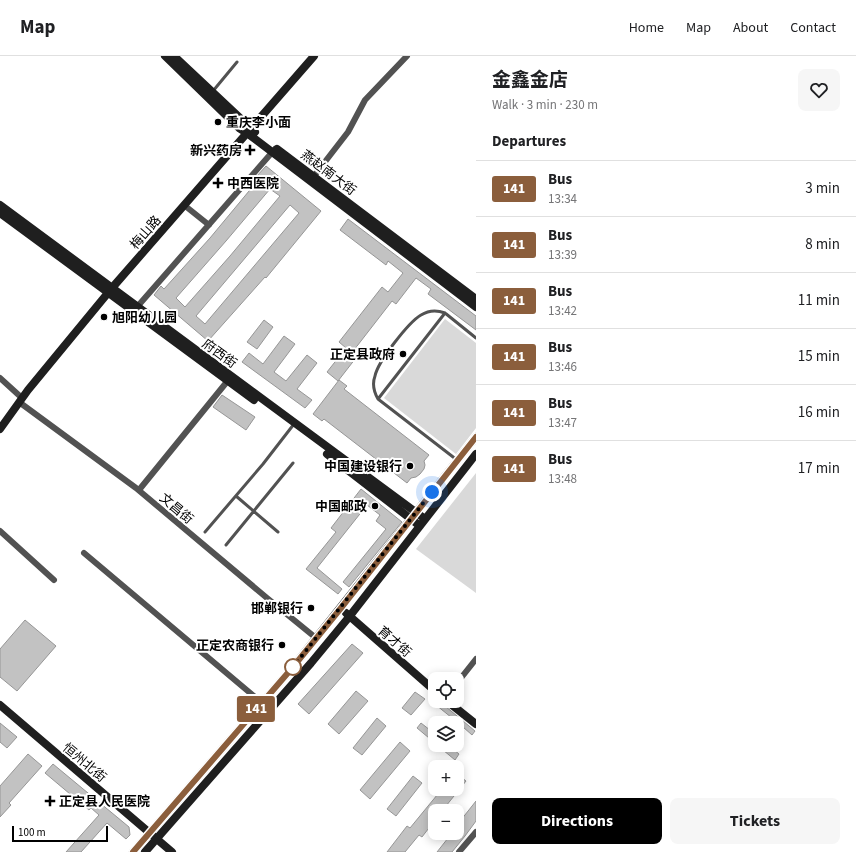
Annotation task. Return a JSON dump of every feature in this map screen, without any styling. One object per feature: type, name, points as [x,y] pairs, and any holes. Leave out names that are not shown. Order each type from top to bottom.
[{"type":"main road","points":[[165,56],[239,128],[249,131]]},
{"type":"main road","points":[[174,56],[212,92],[249,131],[476,307]]},
{"type":"main road","name":"梅山路","points":[[0,429],[21,400],[110,290],[314,56]]},
{"type":"main road","name":"燕赵南大街","points":[[274,150],[314,176],[476,299]]},
{"type":"main road","name":"府西街","points":[[0,205],[110,290],[137,307],[230,379],[423,522]]},
{"type":"main road","points":[[0,213],[110,290],[230,379]]},
{"type":"main road","points":[[133,852],[341,608],[476,438]]},
{"type":"main road","points":[[145,852],[311,663],[349,617],[476,454]]},
{"type":"main road","name":"育才街","points":[[341,608],[349,617],[428,685]]},
{"type":"main road","name":"恒州北街","points":[[0,705],[172,852]]},
{"type":"main road","points":[[455,708],[476,724]]},
{"type":"street","points":[[314,176],[348,132],[365,100],[406,56]]},
{"type":"street","points":[[137,307],[274,150]]},
{"type":"street","points":[[184,205],[209,225]]},
{"type":"street","name":"文昌街","points":[[0,378],[21,400],[139,490],[316,638]]},
{"type":"street","points":[[139,490],[230,379]]},
{"type":"street","points":[[0,532],[54,580]]},
{"type":"street","points":[[84,553],[262,702]]},
{"type":"street","points":[[464,675],[476,659]]},
{"type":"street","points":[[459,852],[476,832]]},
{"type":"lane","points":[[212,92],[238,62]]},
{"type":"lane","points":[[458,461],[378,399],[374,393],[375,375],[388,351],[410,324],[421,315],[431,311],[440,311],[445,313],[476,338]]},
{"type":"lane","points":[[378,399],[445,313]]},
{"type":"lane","points":[[205,532],[263,464],[293,425]]},
{"type":"lane","points":[[226,545],[293,463]]},
{"type":"lane","points":[[236,496],[278,532]]},
{"type":"shaded area","points":[[445,319],[476,343],[476,428],[456,454],[384,398]]},
{"type":"shaded area","points":[[476,473],[476,593],[416,549]]},
{"type":"building","points":[[266,166],[321,211],[266,278],[265,277],[208,341],[154,295],[161,286],[164,289],[210,238],[259,179],[256,177]],"holes":[[[270,189],[280,196],[185,307],[176,298]],[[290,205],[299,213],[205,324],[196,316]]]},
{"type":"building","points":[[348,219],[476,316],[476,330],[428,294],[431,289],[416,278],[396,304],[392,301],[354,350],[359,354],[338,381],[327,372],[346,348],[339,342],[382,287],[388,292],[403,273],[388,261],[386,265],[340,230]]},
{"type":"building","points":[[264,320],[273,327],[257,349],[247,342]]},
{"type":"building","points":[[284,336],[295,344],[274,372],[286,381],[307,355],[317,363],[297,389],[312,400],[305,408],[242,362],[249,353],[263,364]]},
{"type":"building","points":[[339,380],[347,386],[344,389],[429,455],[424,461],[424,469],[420,474],[411,478],[407,483],[324,419],[322,421],[313,414]]},
{"type":"building","points":[[222,395],[255,417],[246,430],[213,407]]},
{"type":"building","points":[[361,489],[402,522],[349,587],[343,582],[386,529],[376,521],[380,515],[367,505],[317,568],[342,589],[338,594],[306,569],[336,532],[331,528]]},
{"type":"building","points":[[25,620],[56,646],[17,691],[0,677],[0,649]]},
{"type":"building","points":[[352,644],[363,653],[309,714],[298,704]]},
{"type":"building","points":[[356,691],[368,701],[339,734],[328,724]]},
{"type":"building","points":[[415,692],[425,699],[411,715],[402,708]]},
{"type":"building","points":[[440,708],[447,708],[457,716],[450,716]]},
{"type":"building","points":[[377,718],[386,726],[362,755],[353,748]]},
{"type":"building","points":[[464,722],[475,731],[472,735],[464,728]]},
{"type":"building","points":[[0,723],[17,737],[7,748],[0,742]]},
{"type":"building","points":[[421,723],[428,728],[428,737],[417,728]]},
{"type":"building","points":[[400,742],[410,751],[370,799],[360,790]]},
{"type":"building","points":[[445,752],[457,752],[459,754],[455,760]]},
{"type":"building","points":[[28,754],[42,766],[9,803],[11,805],[0,817],[0,786]]},
{"type":"building","points":[[53,764],[129,827],[130,835],[126,839],[107,823],[81,852],[66,852],[99,815],[91,808],[89,810],[45,773]]},
{"type":"building","points":[[413,776],[422,783],[396,816],[387,809]]},
{"type":"building","points":[[436,796],[454,796],[448,804],[430,804]]},
{"type":"building","points":[[476,801],[476,821],[464,837],[464,816]]},
{"type":"building","points":[[428,806],[428,829],[422,837],[419,835],[405,852],[387,852],[407,826],[410,828]]},
{"type":"building","points":[[446,840],[462,840],[452,852],[437,852]]},
{"type":"bus line","name":"141","points":[[133,852],[293,667],[476,437]]},
{"type":"place","name":"重庆李小面","points":[[218,122]]},
{"type":"place","name":"新兴药房","points":[[250,150]]},
{"type":"place","name":"中西医院","points":[[218,183]]},
{"type":"place","name":"旭阳幼儿园","points":[[104,317]]},
{"type":"place","name":"正定县政府","points":[[403,354]]},
{"type":"place","name":"中国建设银行","points":[[410,466]]},
{"type":"place","name":"中国邮政","points":[[375,506]]},
{"type":"place","name":"邯郸银行","points":[[311,608]]},
{"type":"place","name":"正定农商银行","points":[[282,645]]},
{"type":"place","name":"正定县人民医院","points":[[50,801]]},
{"type":"route","points":[[293,667],[432,492]]}]
